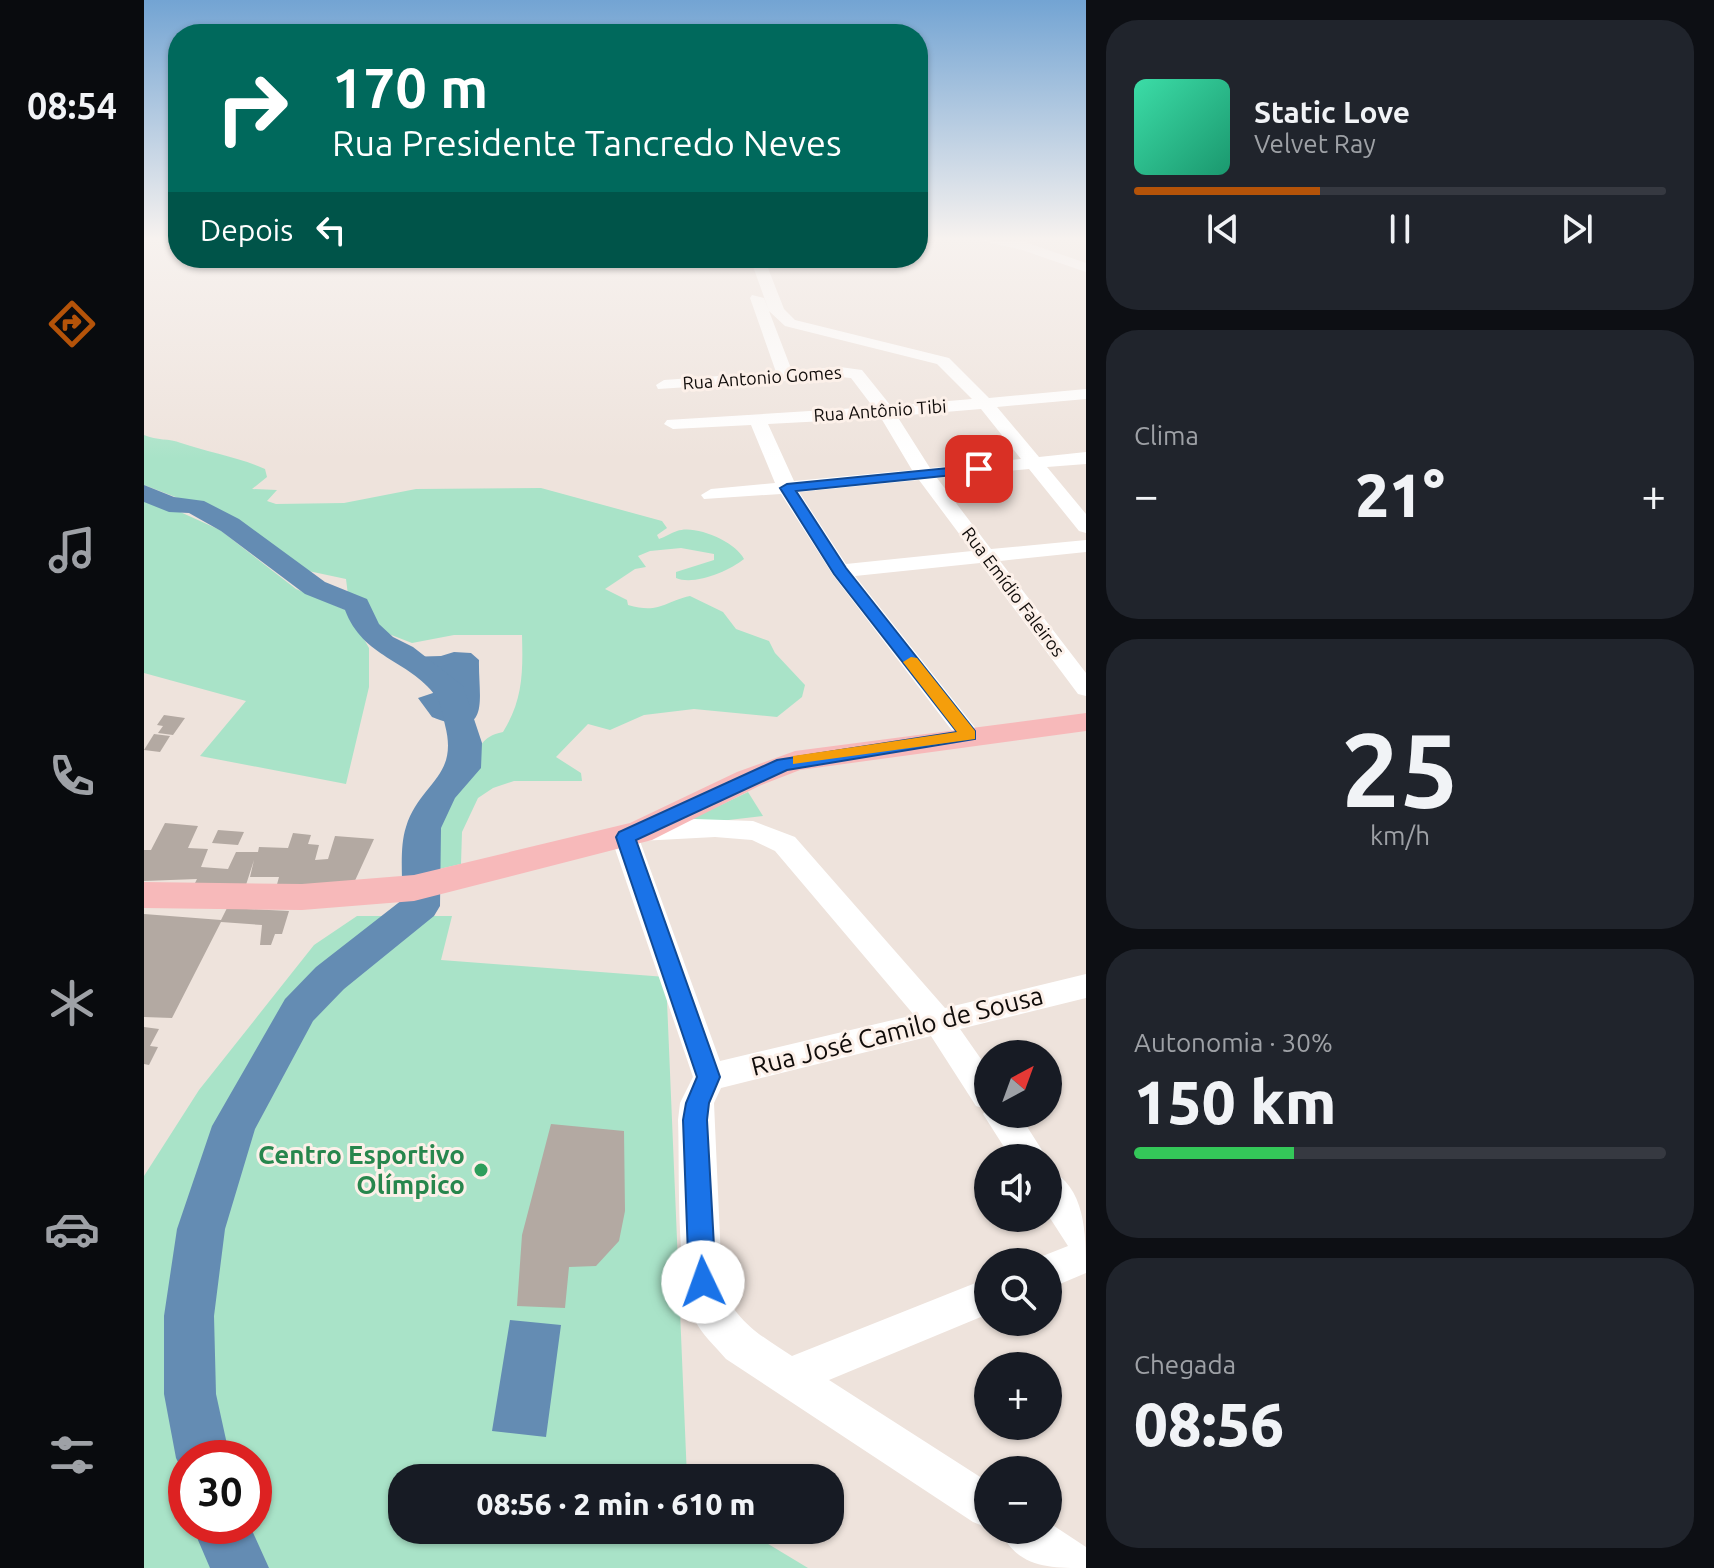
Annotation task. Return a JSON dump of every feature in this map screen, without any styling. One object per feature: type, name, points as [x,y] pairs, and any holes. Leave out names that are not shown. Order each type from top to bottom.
[{"type":"main road","points":[[144,895],[302,897],[369,893],[465,877],[632,835],[783,764],[969,735],[1086,722]]},
{"type":"street","points":[[762,313],[785,375]]},
{"type":"street","points":[[779,313],[790,323],[927,354],[943,361],[985,403],[1086,527]]},
{"type":"street","name":"Rua Antonio Gomes","points":[[664,385],[846,372],[859,376]]},
{"type":"street","points":[[1062,374],[1085,396]]},
{"type":"street","name":"Rua Emídio Faleiros","points":[[859,376],[886,412],[924,474],[1086,689]]},
{"type":"street","name":"Rua Antônio Tibi","points":[[673,424],[886,412],[1085,396]]},
{"type":"street","points":[[758,420],[787,488],[840,571],[969,735]]},
{"type":"street","points":[[711,495],[1086,458]]},
{"type":"street","points":[[840,571],[1086,546]]},
{"type":"street","points":[[974,1075],[937,1020],[774,835],[742,830],[632,835],[709,1077],[697,1103],[695,1120],[703,1282],[710,1311],[740,1345],[974,1498]]},
{"type":"street","name":"Rua José Camilo de Sousa","points":[[709,1077],[1086,986]]},
{"type":"street","points":[[1062,1206],[1086,1241]]},
{"type":"street","points":[[1062,1265],[1086,1256]]},
{"type":"street","points":[[791,1376],[974,1302]]},
{"type":"street","points":[[1043,1544],[1079,1568]]},
{"type":"green space","points":[[144,435],[176,441],[265,469],[267,477],[252,489],[277,490],[267,501],[276,504],[344,503],[416,489],[541,488],[662,521],[667,528],[657,535],[659,539],[685,529],[704,532],[733,546],[744,559],[711,576],[683,580],[676,578],[676,572],[714,560],[714,554],[681,548],[650,551],[638,556],[646,567],[635,569],[605,589],[627,600],[628,605],[638,607],[654,608],[690,596],[723,612],[736,629],[769,641],[775,653],[805,685],[802,697],[777,717],[694,709],[644,715],[610,730],[588,724],[556,757],[581,773],[582,781],[514,781],[493,788],[478,798],[462,832],[461,864],[435,870],[432,867],[435,836],[442,811],[469,771],[480,746],[488,738],[503,732],[515,709],[522,674],[522,635],[454,635],[412,643],[381,631],[366,601],[348,595],[346,579],[299,569],[238,521],[144,485]]},
{"type":"green space","points":[[144,501],[178,511],[220,530],[296,589],[348,611],[369,648],[369,687],[346,784],[200,756],[246,701],[144,673]]},
{"type":"green space","points":[[748,792],[763,816],[677,826]]},
{"type":"green space","name":"Centro Esportivo Olímpico","points":[[357,916],[452,916],[441,960],[666,977],[686,1464],[388,1464],[388,1544],[768,1544],[808,1568],[144,1568],[144,1176],[199,1090],[314,945]]},
{"type":"water","points":[[454,652],[471,653],[479,660],[478,712],[473,720],[465,724],[432,717],[418,698],[433,693],[432,677],[415,669],[407,657],[441,656]]},
{"type":"water","points":[[510,1320],[561,1325],[546,1437],[492,1431]]},
{"type":"building","points":[[164,715],[185,718],[173,735],[158,733],[163,726],[157,725]]},
{"type":"building","points":[[154,734],[170,736],[160,752],[144,750]]},
{"type":"building","points":[[165,823],[198,826],[188,848],[208,849],[201,867],[228,869],[236,852],[258,852],[259,847],[288,848],[293,833],[311,835],[308,844],[319,845],[315,860],[328,859],[335,836],[374,839],[353,885],[276,888],[279,877],[250,877],[254,860],[245,888],[194,885],[197,879],[144,881],[144,850],[151,850]]},
{"type":"building","points":[[218,830],[244,832],[238,845],[212,843]]},
{"type":"building","points":[[227,908],[289,911],[282,934],[275,934],[271,945],[260,945],[262,925],[221,922],[172,1018],[144,1017],[144,914],[221,920]]},
{"type":"building","points":[[144,1027],[159,1029],[150,1046],[158,1047],[149,1065],[144,1064]]},
{"type":"building","points":[[551,1124],[624,1131],[625,1211],[619,1241],[596,1266],[569,1267],[565,1308],[517,1306],[522,1235]]},
{"type":"waterway","points":[[144,493],[169,504],[195,506],[230,525],[315,588],[357,605],[366,628],[382,643],[402,653],[452,693],[466,743],[464,768],[441,793],[423,828],[421,906],[330,978],[299,1010],[234,1126],[201,1229],[189,1316],[190,1394],[199,1440]]},
{"type":"waterway","points":[[229,1544],[240,1568]]},
{"type":"slow traffic","points":[[800,760],[969,735],[911,662]]},
{"type":"place","name":"Centro Esportivo Olímpico","points":[[481,1170]]},
{"type":"route","points":[[703,1282],[695,1120],[697,1103],[709,1077],[625,837],[783,764],[969,735],[840,571],[787,488],[979,469]]}]
